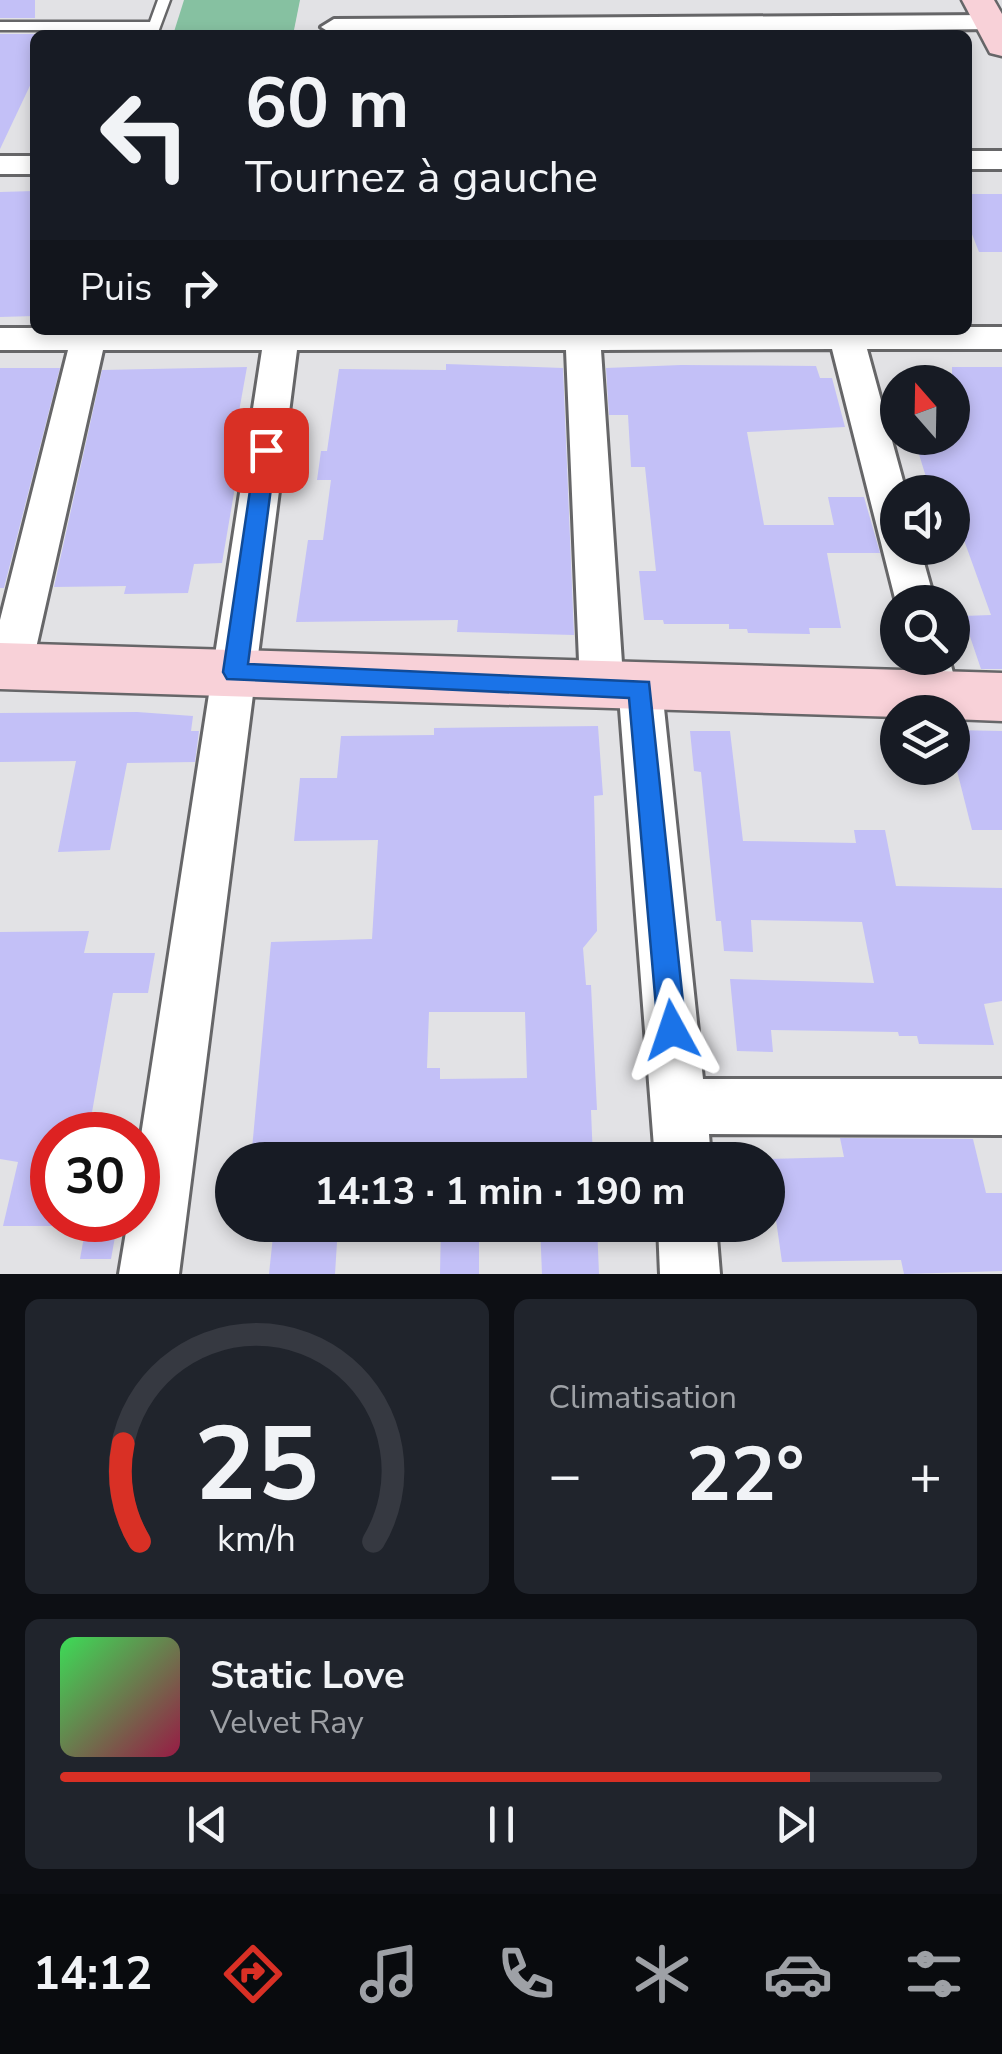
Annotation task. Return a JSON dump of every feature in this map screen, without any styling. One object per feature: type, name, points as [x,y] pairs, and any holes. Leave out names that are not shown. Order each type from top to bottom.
[{"type":"street","points":[[333,30],[338,0]]},
{"type":"street","points":[[742,0],[750,26]]},
{"type":"street","points":[[416,30],[750,26],[994,15]]},
{"type":"street","points":[[972,160],[1002,160]]},
{"type":"street","points":[[0,165],[30,165]]},
{"type":"street","points":[[0,340],[243,335]]},
{"type":"street","points":[[149,1274],[282,335]]},
{"type":"street","points":[[357,335],[1002,338]]},
{"type":"street","points":[[583,338],[621,687],[682,1142]]},
{"type":"street","points":[[88,339],[5,666],[621,687],[933,676],[1002,697]]},
{"type":"street","points":[[847,340],[882,475]]},
{"type":"street","points":[[679,1106],[1002,1107]]},
{"type":"street","points":[[688,1242],[690,1274]]},
{"type":"lane","points":[[152,30],[164,0]]},
{"type":"lane","points":[[0,26],[122,30]]},
{"type":"green space","points":[[184,0],[300,0],[294,30],[175,30]]},
{"type":"building","points":[[0,0],[35,0],[35,18],[0,18]]},
{"type":"building","points":[[0,34],[30,34],[30,86],[0,149]]},
{"type":"building","points":[[30,191],[30,316],[0,317],[0,192]]},
{"type":"building","points":[[972,194],[1002,194],[1002,252],[979,252],[972,234]]},
{"type":"building","points":[[446,364],[563,368],[574,635],[457,632],[458,620],[296,622],[308,540],[323,540],[331,480],[317,480],[321,451],[327,451],[339,369],[446,370]]},
{"type":"building","points":[[816,366],[820,378],[832,378],[845,427],[747,432],[764,525],[834,525],[828,497],[864,497],[880,553],[827,553],[841,628],[809,628],[810,634],[748,633],[747,629],[729,629],[729,624],[664,624],[663,620],[644,620],[639,571],[656,571],[645,467],[631,467],[628,415],[609,415],[606,368]]},
{"type":"building","points":[[247,367],[238,417],[247,417],[222,563],[194,564],[188,593],[124,594],[126,586],[54,587],[102,370]]},
{"type":"building","points":[[970,367],[1002,367],[1002,669],[981,669],[970,637],[970,616],[991,615],[970,557],[970,475],[925,475],[919,455],[970,455]]},
{"type":"building","points":[[0,368],[60,368],[4,588],[0,588]]},
{"type":"building","points":[[137,712],[193,716],[191,731],[199,731],[195,762],[127,763],[110,850],[58,852],[76,761],[0,762],[0,713]]},
{"type":"building","points":[[598,726],[603,795],[594,796],[597,931],[583,948],[586,985],[591,985],[597,1110],[591,1110],[592,1142],[253,1142],[271,942],[372,939],[378,840],[294,841],[300,778],[337,778],[341,736],[434,735],[434,728]],"holes":[[[429,1012],[525,1012],[527,1078],[440,1079],[440,1068],[427,1068]]]},
{"type":"building","points":[[970,730],[1002,731],[1002,830],[972,830],[961,785],[970,785]]},
{"type":"building","points":[[690,731],[730,731],[743,841],[856,843],[854,830],[885,830],[896,886],[1002,888],[1002,1001],[984,1004],[994,1045],[919,1044],[917,1036],[899,1036],[898,1032],[771,1030],[773,1052],[737,1051],[730,979],[874,983],[862,922],[751,920],[753,952],[724,951],[721,921],[716,921],[701,772],[694,771]]},
{"type":"building","points":[[89,931],[84,953],[155,953],[148,993],[113,993],[92,1112],[30,1112],[30,1226],[3,1226],[18,1162],[0,1159],[0,932]]},
{"type":"building","points":[[840,1138],[973,1139],[986,1193],[1002,1193],[1002,1271],[904,1274],[901,1260],[782,1262],[779,1242],[785,1242],[785,1159],[844,1157]]},
{"type":"building","points":[[83,1242],[114,1242],[111,1259],[80,1259]]},
{"type":"building","points":[[272,1242],[337,1242],[335,1274],[269,1274]]},
{"type":"building","points":[[441,1242],[479,1242],[479,1274],[440,1274]]},
{"type":"building","points":[[541,1242],[598,1242],[599,1274],[542,1274]]},
{"type":"route","points":[[266,450],[235,672],[640,689],[672,1030]]}]
